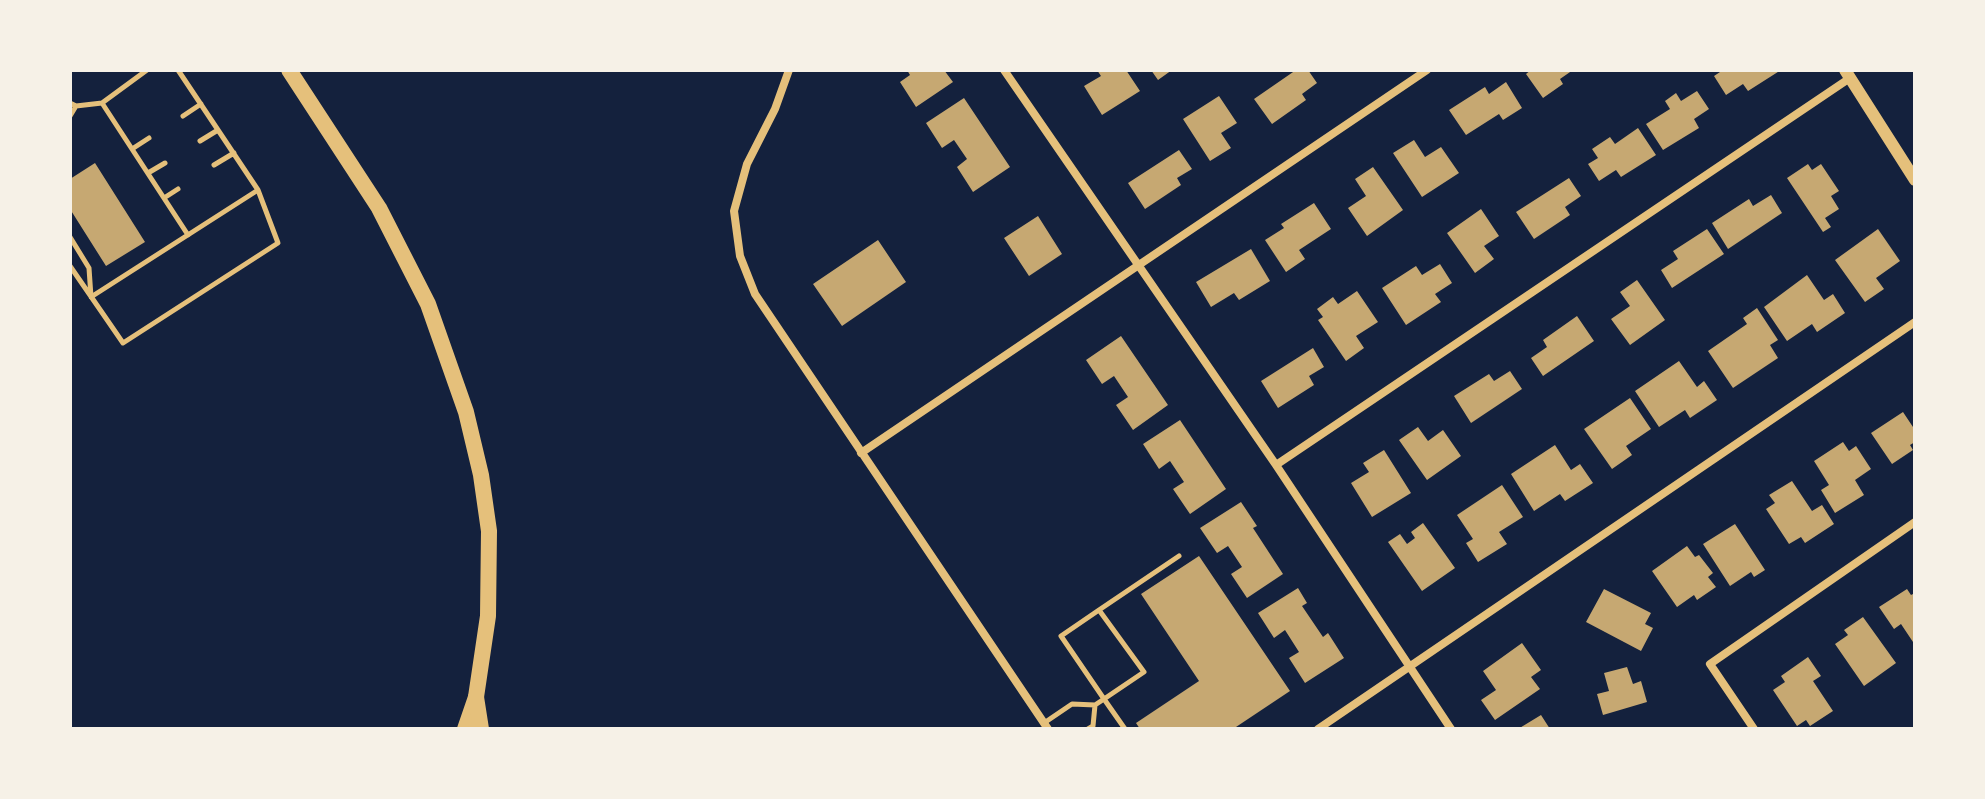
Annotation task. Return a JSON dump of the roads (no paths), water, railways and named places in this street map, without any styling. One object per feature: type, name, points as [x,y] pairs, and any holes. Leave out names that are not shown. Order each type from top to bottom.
[{"type":"main road","points":[[289,70],[379,208],[428,304],[466,412],[481,475],[489,531],[488,616],[476,697],[465,729]]},
{"type":"main road","points":[[476,697],[481,729]]},
{"type":"street","points":[[789,70],[775,109],[747,164],[734,211],[740,256],[755,294],[1046,726]]},
{"type":"street","points":[[1004,70],[1276,465],[1451,729]]},
{"type":"street","points":[[861,453],[1427,70]]},
{"type":"street","points":[[1276,465],[1848,74],[1915,180]]},
{"type":"street","points":[[1318,729],[1915,322]]},
{"type":"street","points":[[1754,729],[1710,664],[1915,522]]},
{"type":"lane","points":[[70,116],[73,104],[102,103],[147,70]]},
{"type":"lane","points":[[70,266],[123,343],[278,243],[258,190],[178,70]]},
{"type":"lane","points":[[102,103],[188,235]]},
{"type":"lane","points":[[183,116],[201,104]]},
{"type":"lane","points":[[200,141],[218,130]]},
{"type":"lane","points":[[132,149],[149,138]]},
{"type":"lane","points":[[214,165],[234,153]]},
{"type":"lane","points":[[148,173],[165,163]]},
{"type":"lane","points":[[164,198],[178,189]]},
{"type":"lane","points":[[91,297],[258,190]]},
{"type":"lane","points":[[70,237],[89,268],[91,297]]},
{"type":"lane","points":[[1125,729],[1061,636],[1179,556]]},
{"type":"lane","points":[[1046,726],[1072,704],[1095,705],[1144,672],[1099,610]]},
{"type":"lane","points":[[1088,729],[1093,726],[1095,705]]}]
